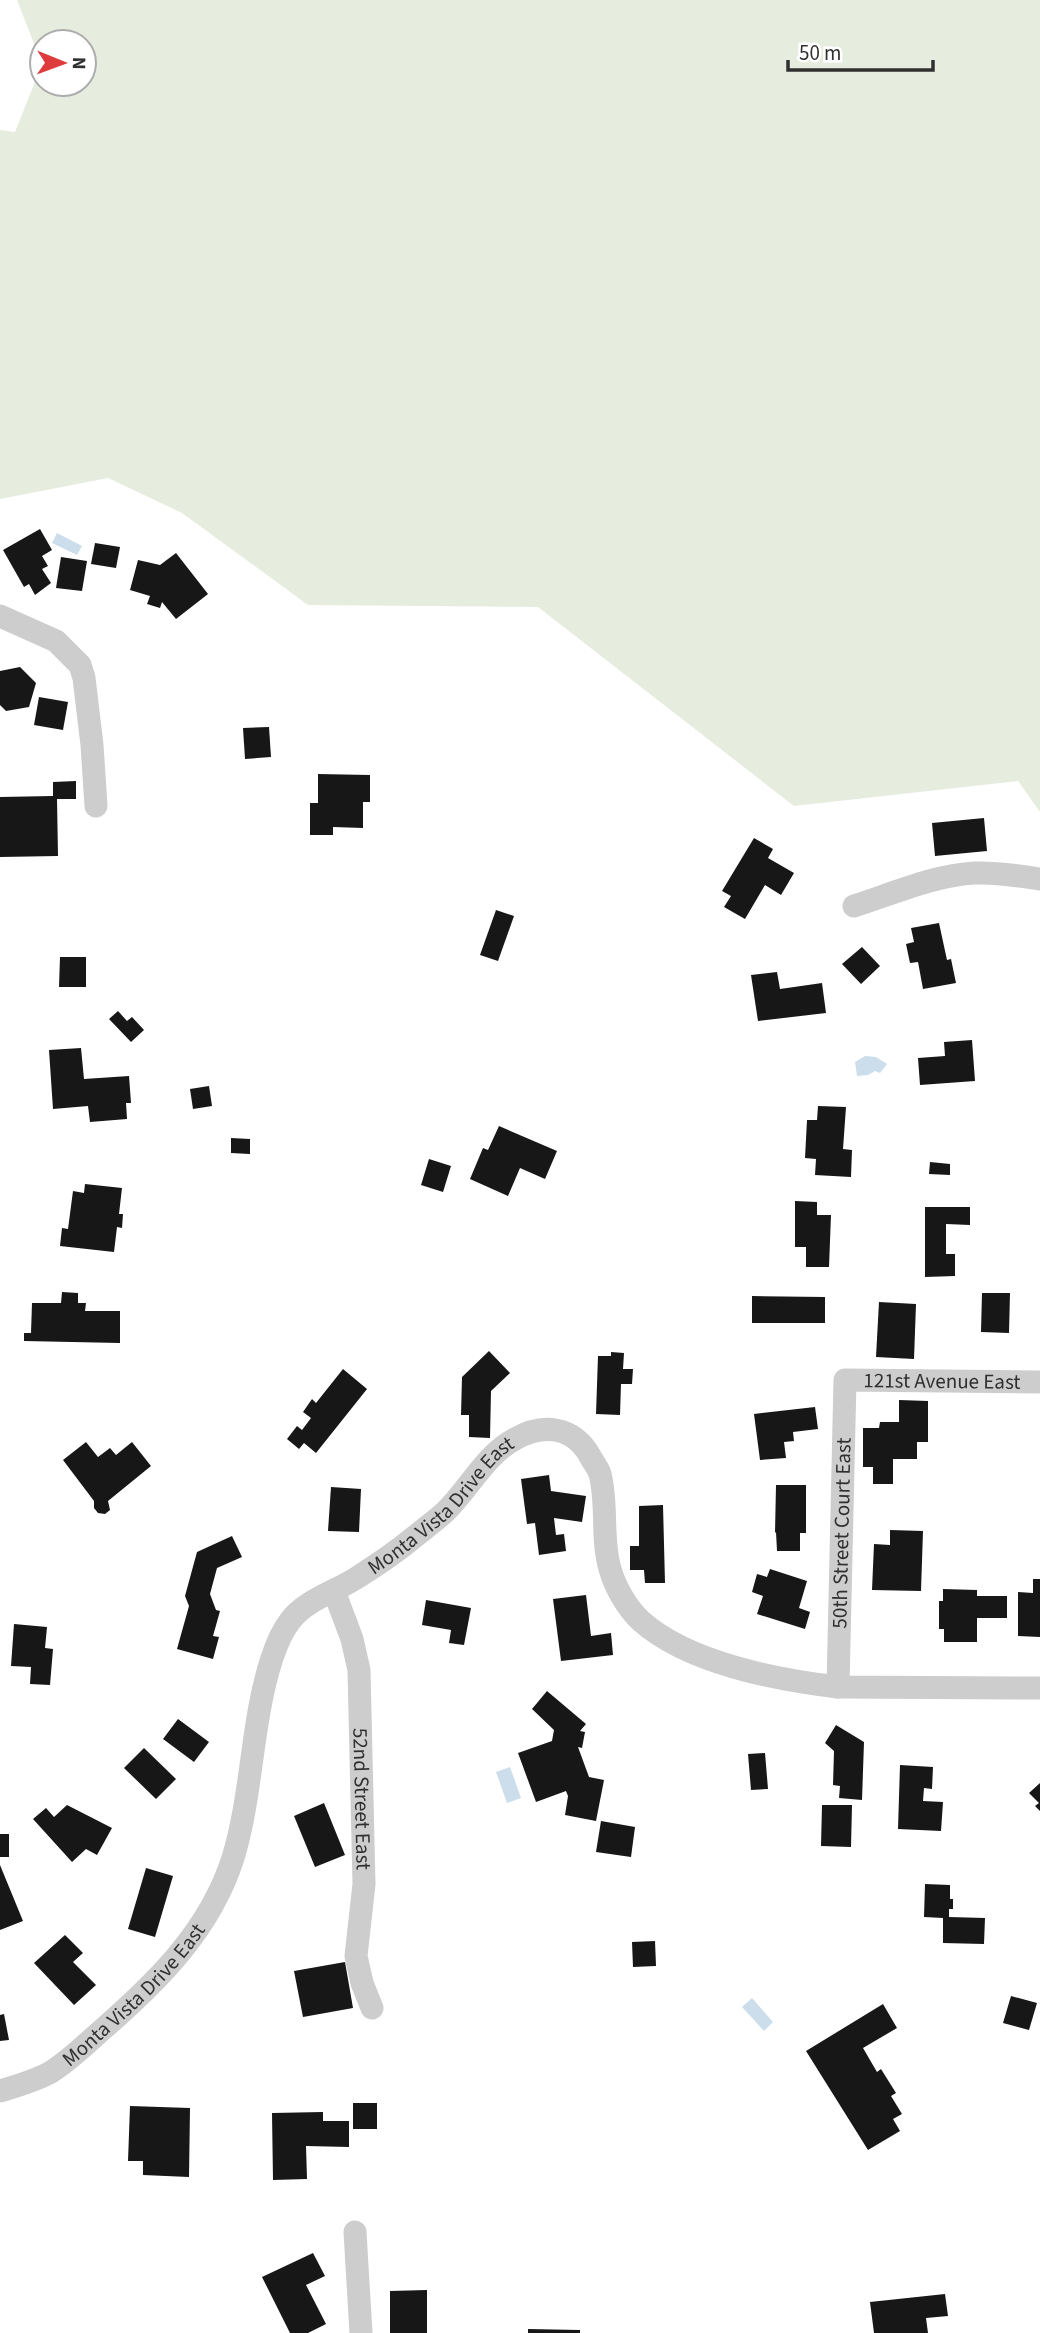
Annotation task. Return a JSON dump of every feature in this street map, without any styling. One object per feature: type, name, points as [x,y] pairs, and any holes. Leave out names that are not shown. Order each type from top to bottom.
[{"type":"street","points":[[0,616],[56,641],[80,665],[92,745],[96,806]]},
{"type":"street","points":[[854,906],[921,885],[972,873],[1040,879]]},
{"type":"street","name":"121st Avenue East","points":[[845,1380],[1040,1382]]},
{"type":"street","name":"50th Street Court East","points":[[838,1687],[845,1380]]},
{"type":"street","name":"Monta Vista Drive East","points":[[0,2091],[50,2072],[71,2057],[167,1969],[189,1941],[232,1860],[250,1781],[257,1722],[272,1658],[290,1620],[302,1609],[398,1549],[446,1511],[501,1447],[531,1431],[557,1429],[568,1434],[586,1449],[600,1473],[610,1569],[615,1584],[641,1620],[664,1637],[705,1657],[771,1677],[838,1687],[1040,1688]]},
{"type":"street","name":"52nd Street East","points":[[334,1591],[352,1639],[359,1670],[364,1884],[356,1956],[362,1983],[372,2008]]},
{"type":"street","points":[[355,2232],[361,2333]]},
{"type":"shaded area","points":[[17,0],[1040,0],[1040,812],[1018,781],[794,806],[538,607],[308,605],[182,513],[108,478],[0,499],[0,130],[15,132],[28,98],[98,98],[98,28],[28,28]]},
{"type":"water","points":[[57,533],[82,546],[77,555],[52,543]]},
{"type":"water","points":[[865,1056],[876,1057],[887,1064],[880,1073],[875,1071],[857,1076],[855,1062]]},
{"type":"water","points":[[510,1767],[521,1798],[507,1803],[496,1772]]},
{"type":"water","points":[[752,1998],[773,2022],[764,2031],[742,2007]]},
{"type":"building","points":[[40,529],[52,550],[42,556],[48,566],[42,569],[51,583],[35,595],[29,584],[24,587],[3,550]]},
{"type":"building","points":[[95,543],[120,547],[116,568],[91,564]]},
{"type":"building","points":[[176,553],[208,594],[176,619],[162,602],[160,608],[147,604],[150,596],[130,590],[138,560],[160,565]]},
{"type":"building","points":[[61,557],[87,561],[82,591],[56,588]]},
{"type":"building","points":[[20,667],[36,683],[29,707],[6,711],[0,705],[0,671]]},
{"type":"building","points":[[39,697],[68,702],[63,730],[34,725]]},
{"type":"building","points":[[269,727],[271,757],[245,759],[243,728]]},
{"type":"building","points":[[318,774],[370,775],[370,802],[363,802],[363,828],[333,827],[333,835],[310,835],[310,803],[318,803]]},
{"type":"building","points":[[76,781],[76,799],[57,799],[58,856],[0,857],[0,797],[53,796],[53,782]]},
{"type":"building","points":[[984,818],[987,851],[935,856],[932,823]]},
{"type":"building","points":[[754,838],[773,849],[768,858],[794,873],[781,895],[765,885],[745,919],[724,907],[731,896],[722,891]]},
{"type":"building","points":[[496,910],[514,916],[498,961],[480,955]]},
{"type":"building","points":[[939,923],[947,960],[951,959],[956,983],[923,989],[918,962],[910,963],[906,944],[914,942],[911,928]]},
{"type":"building","points":[[862,947],[880,966],[861,984],[842,964]]},
{"type":"building","points":[[60,957],[86,957],[86,987],[59,987]]},
{"type":"building","points":[[777,972],[780,989],[822,983],[826,1013],[758,1021],[751,975]]},
{"type":"building","points":[[118,1011],[127,1021],[132,1017],[144,1030],[131,1042],[109,1019]]},
{"type":"building","points":[[972,1040],[975,1081],[920,1085],[918,1058],[945,1056],[944,1042]]},
{"type":"building","points":[[81,1048],[84,1079],[129,1076],[131,1103],[126,1103],[127,1119],[90,1122],[88,1106],[53,1109],[49,1050]]},
{"type":"building","points":[[209,1086],[212,1106],[193,1109],[190,1089]]},
{"type":"building","points":[[818,1106],[846,1107],[843,1149],[852,1150],[851,1177],[815,1175],[816,1159],[805,1158],[807,1120],[817,1120]]},
{"type":"building","points":[[499,1126],[557,1151],[545,1179],[520,1168],[508,1196],[470,1179],[483,1148],[488,1150]]},
{"type":"building","points":[[231,1138],[250,1139],[250,1154],[231,1153]]},
{"type":"building","points":[[429,1159],[451,1166],[443,1192],[421,1185]]},
{"type":"building","points":[[930,1162],[950,1164],[950,1175],[929,1174]]},
{"type":"building","points":[[85,1184],[122,1188],[119,1214],[123,1214],[122,1228],[117,1227],[114,1252],[60,1246],[62,1228],[68,1229],[73,1191],[84,1193]]},
{"type":"building","points":[[795,1201],[817,1202],[817,1215],[831,1215],[829,1267],[806,1267],[806,1247],[795,1247]]},
{"type":"building","points":[[925,1207],[970,1207],[970,1225],[946,1224],[946,1254],[955,1254],[955,1276],[925,1277]]},
{"type":"building","points":[[62,1292],[78,1293],[78,1303],[86,1303],[85,1311],[120,1311],[120,1343],[24,1341],[24,1333],[31,1333],[32,1303],[61,1303]]},
{"type":"building","points":[[982,1293],[1010,1293],[1009,1333],[981,1332]]},
{"type":"building","points":[[752,1296],[825,1297],[825,1323],[752,1323]]},
{"type":"building","points":[[879,1302],[916,1304],[914,1359],[876,1357]]},
{"type":"building","points":[[489,1351],[510,1373],[491,1391],[490,1438],[469,1437],[469,1415],[461,1415],[462,1377]]},
{"type":"building","points":[[611,1352],[624,1353],[623,1369],[633,1369],[632,1384],[621,1384],[620,1415],[596,1414],[598,1356],[611,1356]]},
{"type":"building","points":[[343,1369],[367,1389],[316,1453],[304,1443],[299,1449],[287,1439],[297,1426],[302,1430],[311,1418],[303,1412],[312,1399],[316,1403]]},
{"type":"building","points":[[899,1400],[928,1401],[928,1442],[917,1442],[917,1459],[893,1459],[893,1484],[873,1484],[873,1467],[863,1467],[863,1428],[879,1428],[880,1422],[899,1422]]},
{"type":"building","points":[[815,1407],[818,1429],[793,1432],[794,1441],[784,1442],[786,1458],[760,1460],[754,1414]]},
{"type":"building","points":[[86,1442],[98,1457],[110,1448],[116,1455],[132,1442],[151,1466],[108,1501],[110,1510],[105,1514],[98,1513],[94,1508],[94,1501],[63,1460]]},
{"type":"building","points":[[549,1475],[551,1491],[586,1496],[582,1522],[554,1518],[556,1535],[564,1534],[566,1551],[539,1555],[535,1523],[527,1524],[521,1479]]},
{"type":"building","points":[[776,1485],[806,1485],[806,1533],[800,1533],[800,1551],[777,1551]]},
{"type":"building","points":[[331,1487],[361,1489],[359,1532],[328,1531]]},
{"type":"building","points":[[663,1505],[665,1583],[645,1583],[644,1570],[630,1570],[630,1546],[639,1546],[639,1506]]},
{"type":"building","points":[[890,1530],[923,1531],[921,1591],[872,1590],[874,1544],[890,1545]]},
{"type":"building","points":[[232,1536],[242,1557],[217,1568],[210,1594],[216,1610],[220,1611],[213,1636],[219,1637],[213,1659],[177,1649],[189,1606],[185,1596],[197,1552]]},
{"type":"building","points":[[770,1569],[807,1581],[799,1608],[810,1612],[805,1629],[757,1614],[763,1596],[752,1592],[757,1574],[767,1577]]},
{"type":"building","points":[[1033,1579],[1040,1579],[1040,1637],[1018,1636],[1018,1592],[1033,1593]]},
{"type":"building","points":[[943,1589],[977,1590],[977,1596],[1007,1596],[1007,1618],[977,1618],[977,1642],[944,1642],[944,1629],[939,1629],[939,1601],[943,1601]]},
{"type":"building","points":[[586,1595],[591,1636],[611,1633],[613,1655],[561,1661],[553,1599]]},
{"type":"building","points":[[426,1600],[471,1608],[464,1645],[449,1643],[451,1630],[422,1625]]},
{"type":"building","points":[[14,1624],[47,1627],[45,1648],[53,1649],[50,1685],[30,1684],[31,1667],[11,1666]]},
{"type":"building","points":[[547,1691],[586,1724],[580,1731],[585,1732],[582,1748],[578,1747],[589,1777],[604,1780],[596,1821],[565,1815],[568,1796],[566,1791],[536,1802],[518,1753],[552,1741],[554,1730],[532,1709]]},
{"type":"building","points":[[178,1719],[209,1742],[194,1762],[163,1739]]},
{"type":"building","points":[[836,1725],[864,1742],[862,1800],[839,1798],[840,1786],[833,1785],[834,1751],[825,1743]]},
{"type":"building","points":[[144,1748],[176,1779],[156,1799],[124,1768]]},
{"type":"building","points":[[765,1753],[768,1789],[751,1790],[748,1754]]},
{"type":"building","points":[[900,1765],[933,1767],[932,1789],[924,1788],[923,1801],[943,1802],[941,1831],[898,1829]]},
{"type":"building","points":[[1040,1783],[1040,1811],[1035,1806],[1039,1803],[1029,1793]]},
{"type":"building","points":[[324,1803],[345,1855],[315,1867],[294,1816]]},
{"type":"building","points":[[67,1805],[112,1828],[97,1855],[86,1849],[72,1862],[33,1819],[46,1808],[54,1817]]},
{"type":"building","points":[[822,1805],[852,1805],[851,1847],[821,1846]]},
{"type":"building","points":[[601,1821],[635,1827],[631,1857],[596,1852]]},
{"type":"building","points":[[0,1834],[9,1834],[9,1857],[0,1857]]},
{"type":"building","points":[[0,1865],[23,1921],[0,1930]]},
{"type":"building","points":[[146,1868],[173,1876],[155,1937],[128,1929]]},
{"type":"building","points":[[925,1884],[950,1885],[953,1909],[949,1909],[949,1917],[985,1918],[984,1944],[943,1943],[943,1918],[924,1917]]},
{"type":"building","points":[[65,1935],[83,1953],[73,1962],[96,1985],[74,2005],[34,1963]]},
{"type":"building","points":[[655,1941],[656,1966],[633,1967],[632,1942]]},
{"type":"building","points":[[345,1962],[353,2008],[303,2017],[294,1971]]},
{"type":"building","points":[[1011,1996],[1037,2003],[1029,2030],[1003,2023]]},
{"type":"building","points":[[883,2004],[897,2028],[863,2048],[877,2072],[881,2069],[896,2093],[891,2096],[902,2114],[893,2119],[900,2131],[868,2150],[806,2051]]},
{"type":"building","points":[[4,2014],[9,2040],[0,2041],[0,2015]]},
{"type":"building","points":[[353,2103],[377,2103],[377,2129],[353,2129]]},
{"type":"building","points":[[130,2106],[190,2108],[189,2177],[143,2175],[143,2161],[128,2161]]},
{"type":"building","points":[[323,2112],[323,2121],[349,2121],[349,2147],[306,2146],[307,2179],[273,2180],[272,2113]]},
{"type":"building","points":[[313,2253],[325,2276],[306,2285],[326,2324],[308,2333],[290,2333],[262,2277]]},
{"type":"building","points":[[427,2290],[427,2333],[390,2333],[390,2291]]},
{"type":"building","points":[[945,2294],[948,2316],[926,2318],[928,2333],[874,2333],[870,2302]]},
{"type":"building","points":[[528,2329],[580,2330],[580,2333],[528,2333]]}]
